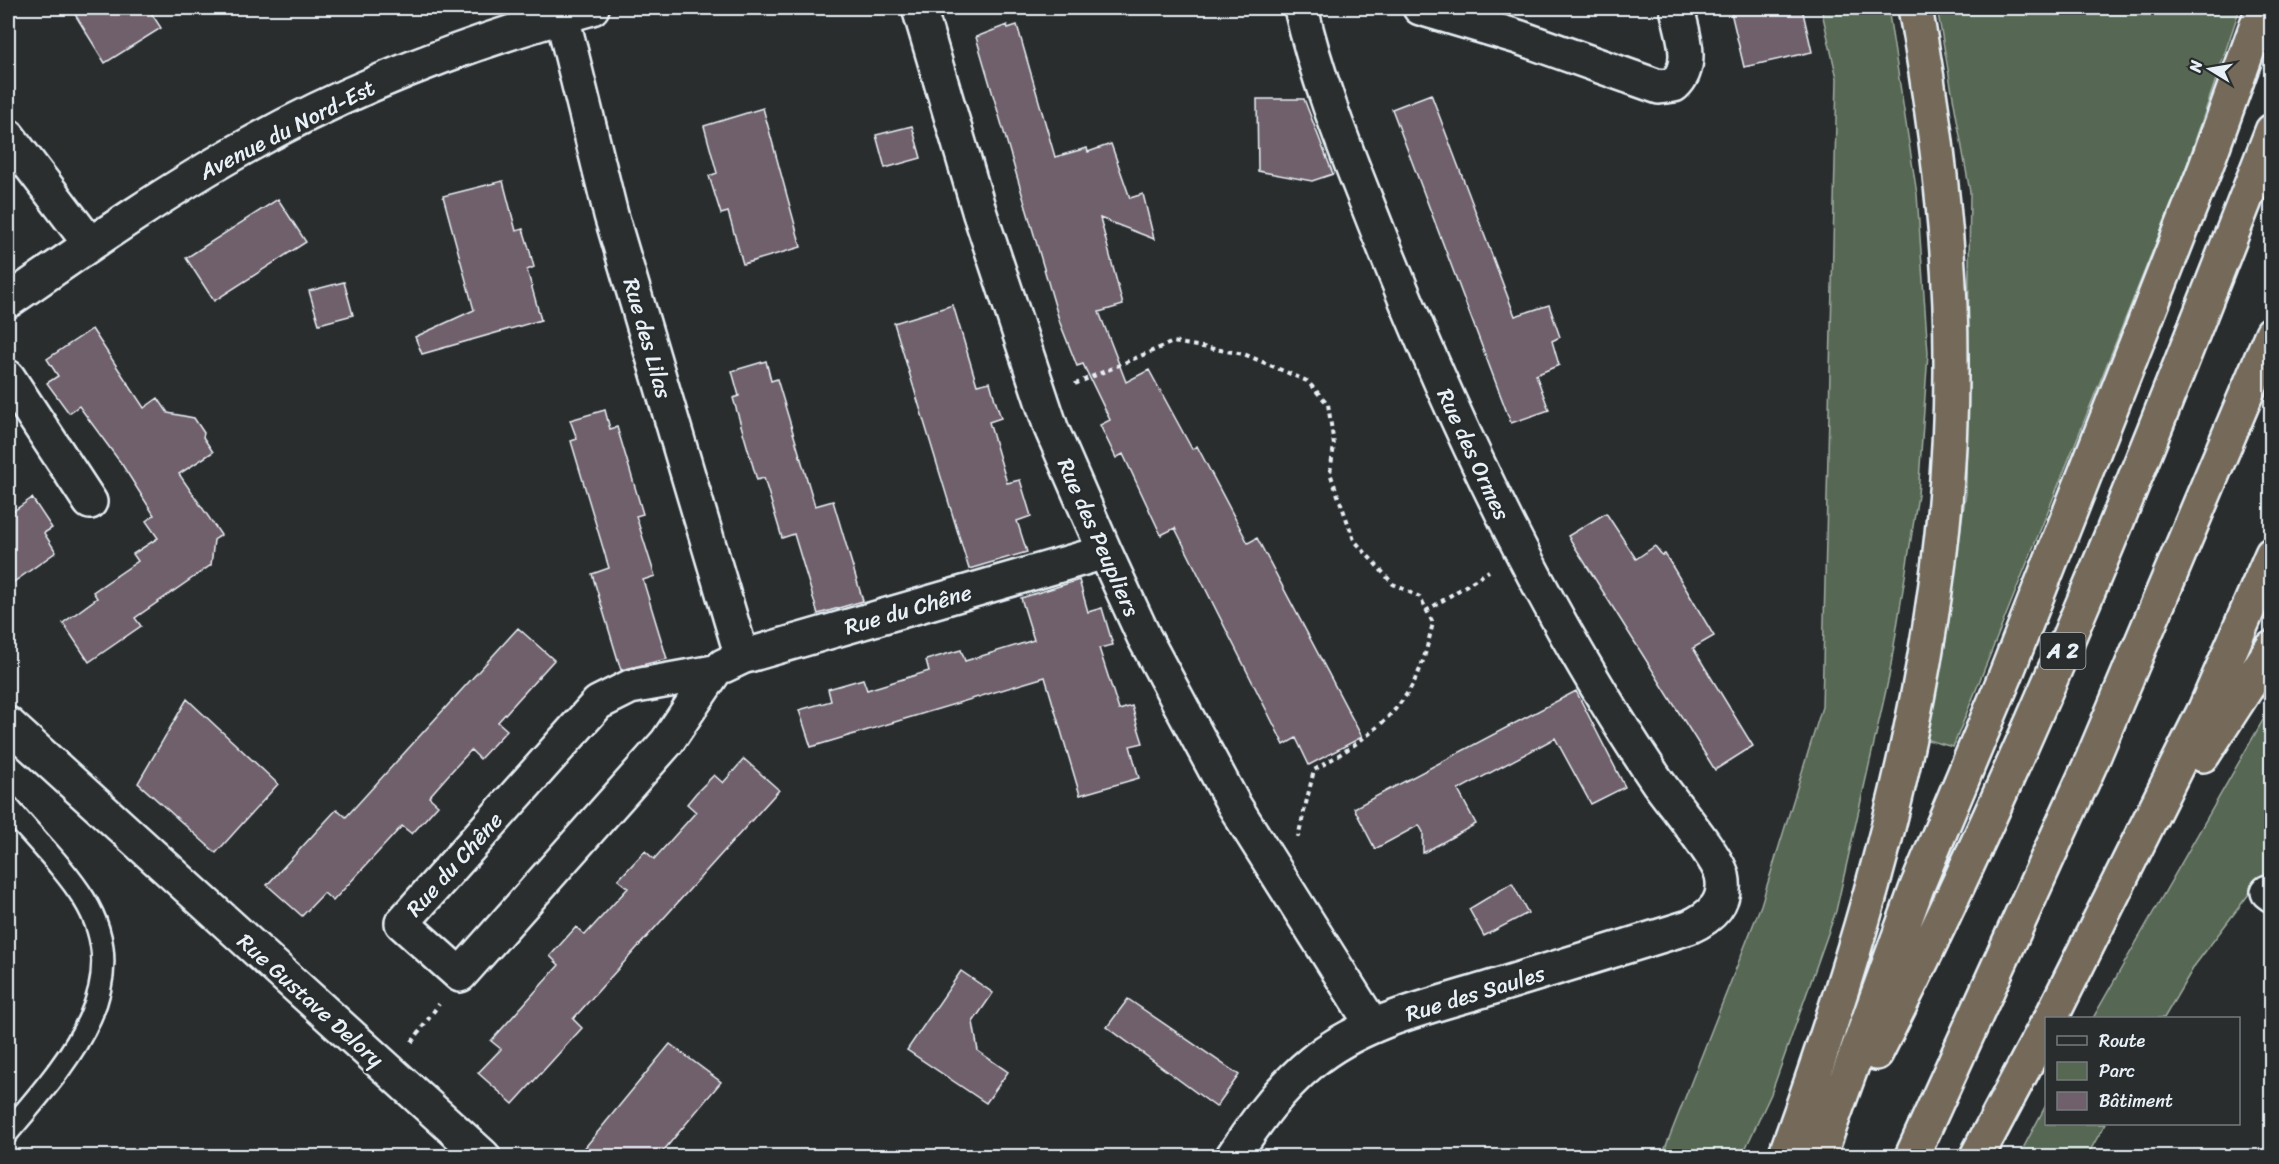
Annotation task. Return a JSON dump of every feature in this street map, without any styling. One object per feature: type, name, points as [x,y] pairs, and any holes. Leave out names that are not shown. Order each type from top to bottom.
[{"type":"highway","points":[[1785,1156],[1843,994],[1883,848],[1920,678],[1943,532],[1951,403],[1948,256],[1934,119],[1915,8]]},
{"type":"highway","points":[[1819,1156],[1917,887],[1996,699],[2201,180],[2263,8]]},
{"type":"highway","name":"A 2","points":[[1824,1156],[1908,990],[2010,773],[2131,487],[2271,131]]},
{"type":"highway","points":[[1912,1156],[2093,758],[2271,333]]},
{"type":"highway","points":[[2052,1017],[2205,709],[2271,554]]},
{"type":"highway","points":[[2088,947],[2215,735],[2271,648]]},
{"type":"highway","points":[[1977,1156],[2045,1028]]},
{"type":"street","name":"Rue des Peupliers","points":[[919,8],[980,214],[1051,428],[1105,552],[1144,637],[1251,835],[1373,1026]]},
{"type":"street","name":"Rue des Ormes","points":[[1301,8],[1311,51],[1330,112],[1407,305],[1484,480],[1565,632],[1634,746],[1718,866]]},
{"type":"street","points":[[1420,8],[1518,37],[1659,87],[1674,85],[1686,64],[1677,8]]},
{"type":"street","name":"Avenue du Nord-Est","points":[[8,301],[90,244],[188,181],[282,128],[432,59],[577,12]]},
{"type":"street","name":"Rue des Lilas","points":[[577,12],[614,224],[728,664]]},
{"type":"street","points":[[8,136],[90,244]]},
{"type":"street","points":[[8,377],[90,502]]},
{"type":"street","name":"Rue du Chêne","points":[[460,975],[402,923],[598,703],[630,687],[728,664],[1105,552]]},
{"type":"street","points":[[460,975],[667,742],[728,664]]},
{"type":"street","name":"Rue Gustave Delory","points":[[8,724],[137,845],[483,1156]]},
{"type":"street","name":"Rue des Saules","points":[[1233,1156],[1274,1098],[1326,1052],[1373,1026],[1706,920],[1718,905],[1721,895],[1722,875],[1718,866]]},
{"type":"lane","points":[[8,807],[83,898],[99,931],[103,952],[99,987],[85,1031],[57,1074],[8,1132]]},
{"type":"path","points":[[1042,399],[1173,342],[1244,354],[1307,381],[1328,404],[1335,445],[1330,473],[1354,540],[1393,584],[1420,597],[1433,623],[1420,669],[1395,711],[1363,741],[1314,771],[1288,891]]},
{"type":"path","points":[[1426,611],[1521,551]]},
{"type":"path","points":[[390,1072],[460,975]]},
{"type":"green space","points":[[1821,8],[1888,8],[1917,194],[1928,353],[1918,495],[1889,677],[1836,911],[1771,1094],[1742,1156],[1662,1156],[1761,905],[1822,707],[1837,78]]},
{"type":"green space","points":[[1937,8],[2240,8],[2186,168],[1953,747],[1924,739],[1935,693],[1966,493],[1970,192]]},
{"type":"green space","points":[[2271,706],[2271,865],[2195,965],[2165,1017],[2094,1017]]},
{"type":"green space","points":[[2045,1107],[2045,1125],[2104,1125],[2087,1156],[2019,1156]]},
{"type":"building","points":[[71,8],[148,8],[161,28],[105,63]]},
{"type":"building","points":[[1730,8],[1802,8],[1812,52],[1744,67]]},
{"type":"building","points":[[1007,25],[1008,28],[1017,25],[1055,157],[1087,148],[1088,152],[1111,144],[1130,198],[1143,194],[1154,239],[1100,218],[1123,305],[1099,312],[1126,382],[1149,370],[1192,449],[1197,446],[1248,543],[1257,538],[1362,737],[1309,765],[1296,738],[1284,745],[1175,528],[1161,535],[1123,454],[1116,458],[1100,425],[1110,420],[1083,364],[1077,366],[1060,323],[976,37]]},
{"type":"building","points":[[1431,94],[1515,316],[1549,305],[1560,337],[1552,341],[1559,365],[1536,375],[1549,410],[1511,423],[1392,109]]},
{"type":"building","points":[[1257,99],[1304,99],[1333,174],[1312,181],[1258,171]]},
{"type":"building","points":[[763,108],[801,247],[743,264],[728,212],[721,214],[709,176],[717,173],[704,126]]},
{"type":"building","points":[[912,126],[921,158],[885,168],[876,135]]},
{"type":"building","points":[[503,181],[516,231],[523,229],[529,248],[534,267],[527,270],[541,320],[422,354],[415,337],[474,310],[443,196]]},
{"type":"building","points":[[278,199],[306,242],[214,301],[186,258]]},
{"type":"building","points":[[344,282],[353,315],[319,324],[309,291]]},
{"type":"building","points":[[953,305],[977,385],[990,382],[1001,418],[989,422],[1007,483],[1020,480],[1031,516],[1017,521],[1027,552],[969,569],[894,323]]},
{"type":"building","points":[[92,329],[144,408],[158,398],[168,413],[194,418],[204,433],[203,437],[213,452],[179,474],[221,535],[214,540],[211,565],[135,618],[141,626],[89,662],[63,623],[97,598],[93,592],[138,561],[133,554],[158,538],[146,521],[154,515],[123,466],[79,406],[69,413],[47,383],[58,376],[47,359]]},
{"type":"building","points":[[766,361],[771,381],[777,379],[815,506],[833,501],[863,601],[818,614],[794,534],[782,538],[764,478],[757,480],[733,398],[739,396],[732,371]]},
{"type":"building","points":[[605,410],[610,429],[617,427],[643,514],[636,516],[655,576],[643,580],[667,659],[621,670],[592,574],[609,568],[571,441],[577,439],[570,420]]},
{"type":"building","points":[[32,498],[52,528],[44,533],[56,552],[8,586],[8,515]]},
{"type":"building","points":[[1606,513],[1636,559],[1655,546],[1662,555],[1665,554],[1714,636],[1693,648],[1753,746],[1715,770],[1568,536]]},
{"type":"building","points":[[1079,580],[1088,612],[1102,608],[1113,645],[1099,648],[1119,710],[1132,706],[1143,743],[1130,746],[1139,778],[1080,795],[1045,677],[811,747],[799,710],[831,701],[828,689],[863,679],[867,690],[929,671],[926,660],[961,650],[965,661],[1034,640],[1021,598]]},
{"type":"building","points":[[518,628],[554,660],[498,722],[507,730],[480,759],[471,750],[429,797],[438,805],[412,834],[402,826],[333,901],[324,893],[302,916],[267,885],[337,809],[346,817]]},
{"type":"building","points":[[1576,691],[1625,787],[1591,804],[1555,738],[1458,790],[1476,824],[1423,853],[1423,832],[1419,825],[1375,849],[1354,808]]},
{"type":"building","points":[[187,699],[278,784],[216,853],[138,783]]},
{"type":"building","points":[[744,759],[779,790],[573,1019],[582,1028],[513,1104],[478,1073],[501,1049],[491,1041],[559,965],[550,956],[576,927],[585,935],[628,888],[618,880],[645,851],[654,859],[696,812],[687,804],[696,793],[714,775],[723,783]]},
{"type":"building","points":[[1512,883],[1528,913],[1484,936],[1469,909]]},
{"type":"building","points":[[961,971],[993,993],[973,1022],[978,1051],[1008,1072],[986,1103],[907,1050]]},
{"type":"building","points":[[1128,999],[1239,1075],[1216,1107],[1107,1027]]},
{"type":"building","points":[[670,1044],[721,1082],[659,1156],[578,1156]]}]
